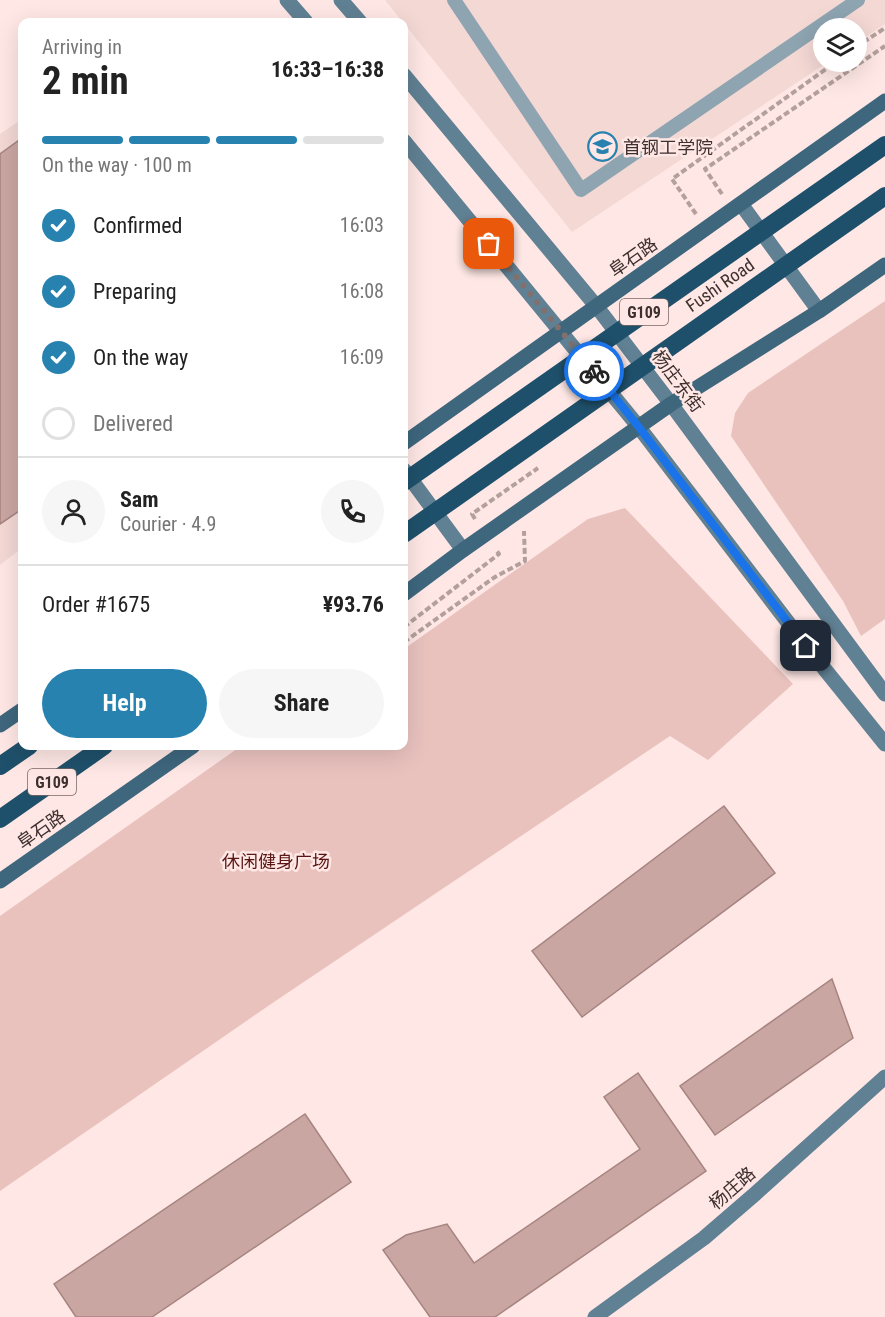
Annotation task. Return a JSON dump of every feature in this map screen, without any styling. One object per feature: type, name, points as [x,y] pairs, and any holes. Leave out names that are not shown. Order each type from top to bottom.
[{"type":"highway","name":"Fushi Road","points":[[408,479],[885,145]]},
{"type":"highway","name":"Fushi Road","points":[[408,531],[885,196]]},
{"type":"highway","name":"G109","points":[[0,766],[23,750]]},
{"type":"highway","name":"G109","points":[[0,819],[98,750]]},
{"type":"main road","name":"阜石路","points":[[408,440],[885,101]]},
{"type":"main road","points":[[408,591],[638,426],[819,311],[885,265]]},
{"type":"main road","points":[[0,725],[18,713]]},
{"type":"main road","name":"阜石路","points":[[0,881],[187,750]]},
{"type":"street","points":[[287,0],[303,18]]},
{"type":"street","points":[[344,1],[357,18]]},
{"type":"street","name":"杨庄东街","points":[[408,80],[597,307],[885,694]]},
{"type":"street","points":[[408,146],[638,426],[806,646],[885,744]]},
{"type":"street","points":[[741,204],[819,311]]},
{"type":"street","points":[[408,475],[463,550]]},
{"type":"street","name":"杨庄路","points":[[595,1317],[704,1238],[885,1077]]},
{"type":"lane","points":[[454,0],[581,190],[858,0]]},
{"type":"path","points":[[867,40],[885,27]]},
{"type":"path","points":[[705,169],[885,46]]},
{"type":"path","points":[[706,229],[672,179],[822,72]]},
{"type":"path","points":[[408,639],[495,577],[525,561],[523,507]]},
{"type":"path","points":[[408,624],[499,554]]},
{"type":"shaded area","name":"首钢工学院","points":[[385,0],[885,0],[885,24],[867,36],[867,18],[813,18],[813,72],[572,232],[408,29],[408,18],[400,18]]},
{"type":"shaded area","points":[[18,122],[18,551],[0,565],[0,134]]},
{"type":"green space","points":[[885,301],[885,619],[861,636],[843,601],[731,436],[735,413],[748,393]]},
{"type":"green space","name":"休闲健身广场","points":[[625,508],[793,684],[708,760],[670,736],[271,1004],[0,1191],[0,916],[235,750],[408,750],[408,646],[588,519]]},
{"type":"building","points":[[18,141],[18,512],[0,524],[0,154]]},
{"type":"building","points":[[724,806],[775,873],[582,1017],[532,951]]},
{"type":"building","points":[[832,979],[853,1038],[715,1135],[680,1086]]},
{"type":"building","points":[[638,1073],[706,1171],[495,1317],[430,1317],[383,1250],[406,1235],[447,1224],[474,1263],[640,1149],[604,1097]]},
{"type":"building","points":[[305,1114],[351,1182],[152,1317],[76,1317],[54,1284]]},
{"type":"way so far","points":[[489,244],[594,371]]},
{"type":"place","name":"首钢工学院","points":[[602,147]]},
{"type":"route","points":[[594,371],[806,646]]}]
